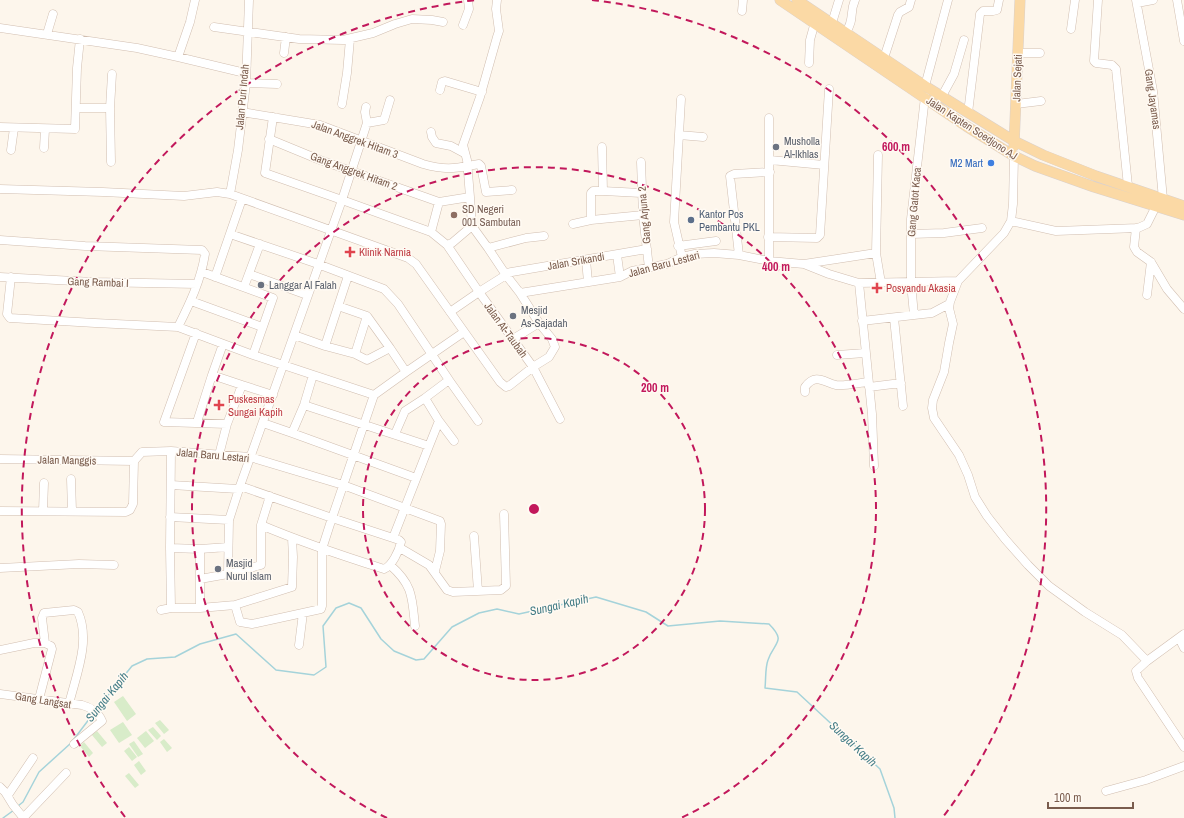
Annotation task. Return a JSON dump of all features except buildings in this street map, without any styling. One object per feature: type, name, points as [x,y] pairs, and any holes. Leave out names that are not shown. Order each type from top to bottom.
[{"type":"main road","name":"Jalan Kapten Soedjono AJ","points":[[780,0],[815,22],[966,126],[1014,156],[1035,166],[1065,177],[1160,202],[1183,210]]},
{"type":"main road","name":"Jalan Kapten Soedjono AJ","points":[[797,0],[925,86],[1014,141],[1096,176],[1128,186],[1160,202]]},
{"type":"main road","name":"Jalan Sejati","points":[[1014,156],[1020,0]]},
{"type":"street","points":[[178,56],[190,22],[195,0]]},
{"type":"street","name":"Jalan Puri Indah","points":[[230,194],[238,150],[246,83],[245,73],[249,0]]},
{"type":"street","points":[[463,25],[469,9],[468,0]]},
{"type":"street","points":[[0,189],[184,196],[216,192],[230,194],[413,261],[500,382],[504,386],[509,386],[533,367],[549,357],[555,347],[552,339],[539,323],[520,293],[472,226],[466,167],[467,160],[462,146],[482,92],[499,31],[496,14],[497,0]]},
{"type":"street","points":[[742,11],[743,0]]},
{"type":"street","points":[[832,23],[839,0]]},
{"type":"street","points":[[846,32],[852,22],[852,6],[855,0]]},
{"type":"street","points":[[884,58],[898,15],[900,12],[909,7],[911,0]]},
{"type":"street","points":[[925,86],[948,0]]},
{"type":"street","points":[[968,113],[980,14],[982,11],[997,10],[999,0]]},
{"type":"street","points":[[1071,29],[1075,0]]},
{"type":"street","points":[[1098,0],[1094,61],[1096,63],[1112,65],[1116,69],[1128,186]]},
{"type":"street","points":[[1136,1],[1152,0]]},
{"type":"street","points":[[1177,0],[1184,41]]},
{"type":"street","name":"Gang Jayamas","points":[[1136,1],[1154,91],[1160,202]]},
{"type":"street","points":[[47,34],[53,14]]},
{"type":"street","points":[[214,27],[299,39],[350,39],[373,33],[412,19],[442,22]]},
{"type":"street","points":[[809,63],[810,40],[815,22]]},
{"type":"street","points":[[0,28],[80,39],[178,56],[245,73]]},
{"type":"street","points":[[284,53],[286,37]]},
{"type":"street","points":[[0,127],[75,129],[77,68],[80,39]]},
{"type":"street","points":[[342,104],[350,39]]},
{"type":"street","points":[[942,96],[954,74],[964,40]]},
{"type":"street","points":[[1018,52],[1040,53]]},
{"type":"street","points":[[111,162],[110,108],[112,74]]},
{"type":"street","points":[[440,90],[442,82],[445,81],[482,92]]},
{"type":"street","points":[[246,83],[277,84]]},
{"type":"street","points":[[768,237],[818,238],[820,235],[829,89]]},
{"type":"street","name":"Gang Gatot Kaca","points":[[914,315],[910,283],[910,234],[925,97]]},
{"type":"street","points":[[681,99],[674,222],[678,246],[682,257]]},
{"type":"street","points":[[367,123],[384,120],[390,100]]},
{"type":"street","points":[[1016,104],[1041,102]]},
{"type":"street","points":[[228,574],[229,520],[239,488],[352,171],[367,123],[365,112],[366,107]]},
{"type":"street","points":[[76,108],[110,108]]},
{"type":"street","name":"Jalan Anggrek Hitam 3","points":[[242,112],[316,124],[436,168],[446,169],[479,164],[486,192],[512,190]]},
{"type":"street","points":[[269,139],[273,117]]},
{"type":"street","points":[[769,118],[769,261]]},
{"type":"street","points":[[11,150],[14,128]]},
{"type":"street","points":[[44,148],[45,129]]},
{"type":"street","points":[[431,132],[436,143],[451,146],[464,153]]},
{"type":"street","points":[[679,135],[703,137]]},
{"type":"street","name":"Gang Anggrek Hitam 2","points":[[269,139],[320,160],[439,202]]},
{"type":"street","name":"Jalan At-Taubah","points":[[269,139],[265,173],[431,232],[447,245],[533,367],[560,419]]},
{"type":"street","points":[[602,147],[603,191]]},
{"type":"street","points":[[878,155],[876,253],[881,283]]},
{"type":"street","points":[[1014,156],[1014,204],[1011,221],[1004,233],[958,281],[949,304],[953,324],[944,372],[933,400],[932,408],[934,418],[959,455],[968,475],[975,497],[987,516],[1005,539],[1049,586],[1084,612],[1122,635],[1147,661]]},
{"type":"street","points":[[770,160],[824,165]]},
{"type":"street","name":"Gang Arjuna 2","points":[[641,162],[641,193],[649,268]]},
{"type":"street","points":[[739,255],[730,176],[734,174],[770,172]]},
{"type":"street","points":[[592,220],[591,193],[593,191],[641,193]]},
{"type":"street","points":[[431,232],[439,202],[470,197]]},
{"type":"street","points":[[215,277],[242,199]]},
{"type":"street","points":[[1011,221],[1056,231],[1136,228],[1142,227],[1146,224],[1160,202]]},
{"type":"street","points":[[573,224],[592,220],[643,215]]},
{"type":"street","points":[[447,245],[452,243],[472,226]]},
{"type":"street","points":[[910,234],[944,233],[982,228]]},
{"type":"street","points":[[1136,228],[1134,247],[1137,252],[1151,262],[1167,289],[1184,309]]},
{"type":"street","points":[[230,234],[319,265],[384,289],[388,292],[398,304],[478,421]]},
{"type":"street","points":[[488,248],[544,236]]},
{"type":"street","points":[[0,240],[85,246],[202,250],[204,254],[202,272],[191,301],[178,327]]},
{"type":"street","points":[[678,246],[716,241]]},
{"type":"street","points":[[244,287],[260,244]]},
{"type":"street","name":"Jalan Srikandi","points":[[506,274],[647,249]]},
{"type":"street","points":[[804,264],[876,253]]},
{"type":"street","points":[[617,254],[620,277]]},
{"type":"street","name":"Jalan Baru Lestari","points":[[520,293],[620,277],[632,271],[667,264],[682,257],[696,254],[739,255],[769,261],[804,264],[829,274],[859,283],[958,281]]},
{"type":"street","points":[[586,260],[588,282]]},
{"type":"street","points":[[1147,295],[1151,262]]},
{"type":"street","points":[[202,272],[273,298]]},
{"type":"street","points":[[249,274],[307,296]]},
{"type":"street","points":[[450,312],[506,274]]},
{"type":"street","points":[[324,346],[348,276]]},
{"type":"street","name":"Gang Rambai I","points":[[0,277],[93,282],[197,284]]},
{"type":"street","points":[[11,277],[7,314],[10,318],[178,327],[223,344],[374,395]]},
{"type":"street","points":[[859,283],[872,414],[874,466]]},
{"type":"street","points":[[253,354],[277,284]]},
{"type":"street","points":[[191,301],[262,327]]},
{"type":"street","points":[[862,321],[932,313],[949,304]]},
{"type":"street","points":[[338,306],[367,316],[406,372]]},
{"type":"street","points":[[354,354],[367,316]]},
{"type":"street","points":[[894,318],[903,406]]},
{"type":"street","points":[[513,339],[539,323]]},
{"type":"street","points":[[235,605],[239,620],[245,624],[252,624],[322,608],[322,549],[374,395],[464,332]]},
{"type":"street","points":[[196,333],[164,422],[227,424]]},
{"type":"street","points":[[294,335],[324,346],[354,354],[368,360],[390,348]]},
{"type":"street","points":[[197,422],[223,344]]},
{"type":"street","points":[[837,355],[865,353]]},
{"type":"street","points":[[212,375],[273,395]]},
{"type":"street","points":[[292,433],[304,405],[313,375]]},
{"type":"street","points":[[805,392],[806,385],[818,379],[836,385],[901,383]]},
{"type":"street","points":[[395,434],[405,411],[450,380]]},
{"type":"street","points":[[219,455],[227,424],[242,385]]},
{"type":"street","points":[[425,398],[454,442]]},
{"type":"street","points":[[304,405],[429,446]]},
{"type":"street","points":[[393,538],[439,421]]},
{"type":"street","points":[[263,423],[416,478]]},
{"type":"street","points":[[171,451],[171,608]]},
{"type":"street","name":"Jalan Baru Lestari","points":[[134,461],[144,452],[171,451],[250,457],[343,485],[441,522],[440,551],[435,571]]},
{"type":"street","name":"Jalan Manggis","points":[[0,459],[134,461]]},
{"type":"street","points":[[0,511],[126,512],[130,510],[133,504],[134,461]]},
{"type":"street","points":[[71,479],[72,511]]},
{"type":"street","points":[[43,511],[44,483]]},
{"type":"street","points":[[171,485],[239,488],[270,496],[401,542],[400,548],[390,565],[387,569],[384,569],[322,549],[260,525]]},
{"type":"street","points":[[200,579],[228,574],[261,565],[260,525],[270,496]]},
{"type":"street","points":[[400,548],[430,565],[446,590],[453,592],[501,590],[506,586],[504,514]]},
{"type":"street","points":[[170,517],[229,520]]},
{"type":"street","points":[[474,536],[478,591]]},
{"type":"street","points":[[161,610],[171,608],[200,608],[235,605],[292,587],[292,538]]},
{"type":"street","points":[[170,548],[200,549],[228,547]]},
{"type":"street","points":[[200,549],[200,608]]},
{"type":"street","points":[[0,568],[79,564],[114,565]]},
{"type":"street","points":[[390,565],[402,576],[408,586],[411,594],[415,626]]},
{"type":"street","points":[[45,643],[42,618],[44,614],[74,610],[80,614],[83,637],[82,651],[69,704]]},
{"type":"street","points":[[299,645],[303,613]]},
{"type":"street","points":[[1184,648],[1182,636],[1147,661],[1136,671],[1138,678],[1181,736],[1184,747]]},
{"type":"street","points":[[0,650],[34,643],[45,643],[51,646],[52,649],[39,699]]},
{"type":"street","name":"Gang Langsat","points":[[0,694],[88,707],[100,716],[102,722],[74,744]]},
{"type":"street","points":[[8,795],[33,758]]},
{"type":"street","points":[[1106,790],[1146,780],[1184,766]]},
{"type":"street","points":[[0,788],[8,795],[13,805],[22,816],[27,815],[66,773]]},
{"type":"green space","points":[[123,696],[136,714],[127,721],[114,702]]},
{"type":"green space","points":[[160,720],[169,730],[164,734],[155,723]]},
{"type":"green space","points":[[123,722],[132,735],[119,743],[110,730]]},
{"type":"green space","points":[[153,727],[161,736],[157,740],[148,730]]},
{"type":"green space","points":[[97,731],[107,743],[102,747],[92,735]]},
{"type":"green space","points":[[146,731],[154,741],[145,748],[137,738]]},
{"type":"green space","points":[[164,739],[172,748],[167,752],[160,742]]},
{"type":"green space","points":[[134,741],[143,754],[138,757],[129,744]]},
{"type":"green space","points":[[84,742],[93,753],[89,757],[80,746]]},
{"type":"green space","points":[[129,747],[137,757],[132,761],[124,751]]},
{"type":"green space","points":[[139,761],[146,771],[141,775],[134,765]]},
{"type":"green space","points":[[129,773],[139,785],[135,788],[125,776]]},
{"type":"waterway","name":"Sungai Kapih","points":[[97,709],[132,666],[147,659],[175,657],[200,644],[236,634],[276,670],[314,675],[326,667],[323,626],[336,608],[349,603],[361,608],[381,639],[394,651],[416,660],[424,659],[452,627],[479,613],[497,609],[519,614],[596,597],[646,612],[668,626],[720,621],[769,624],[777,635],[778,642],[767,663],[765,688],[797,692],[880,769],[894,808],[895,818]]},
{"type":"waterway","name":"Sungai Kapih","points":[[18,806],[23,802],[39,772],[71,743],[93,714]]},
{"type":"waterway","name":"Sungai Kapih","points":[[3,818],[14,810]]},
{"type":"place","name":"Musholla Al-Ikhlas","points":[[776,147]]},
{"type":"place","name":"M2 Mart","points":[[991,163]]},
{"type":"place","name":"SD Negeri 001 Sambutan","points":[[454,215]]},
{"type":"place","name":"Kantor Pos Pembantu PKL","points":[[691,220]]},
{"type":"place","name":"Klinik Narnia","points":[[350,252]]},
{"type":"place","name":"Langgar Al Falah","points":[[261,285]]},
{"type":"place","name":"Posyandu Akasia","points":[[877,288]]},
{"type":"place","name":"Mesjid As-Sajadah","points":[[513,316]]},
{"type":"place","name":"Puskesmas Sungai Kapih","points":[[219,405]]},
{"type":"place","name":"Masjid Nurul Islam","points":[[218,569]]}]
